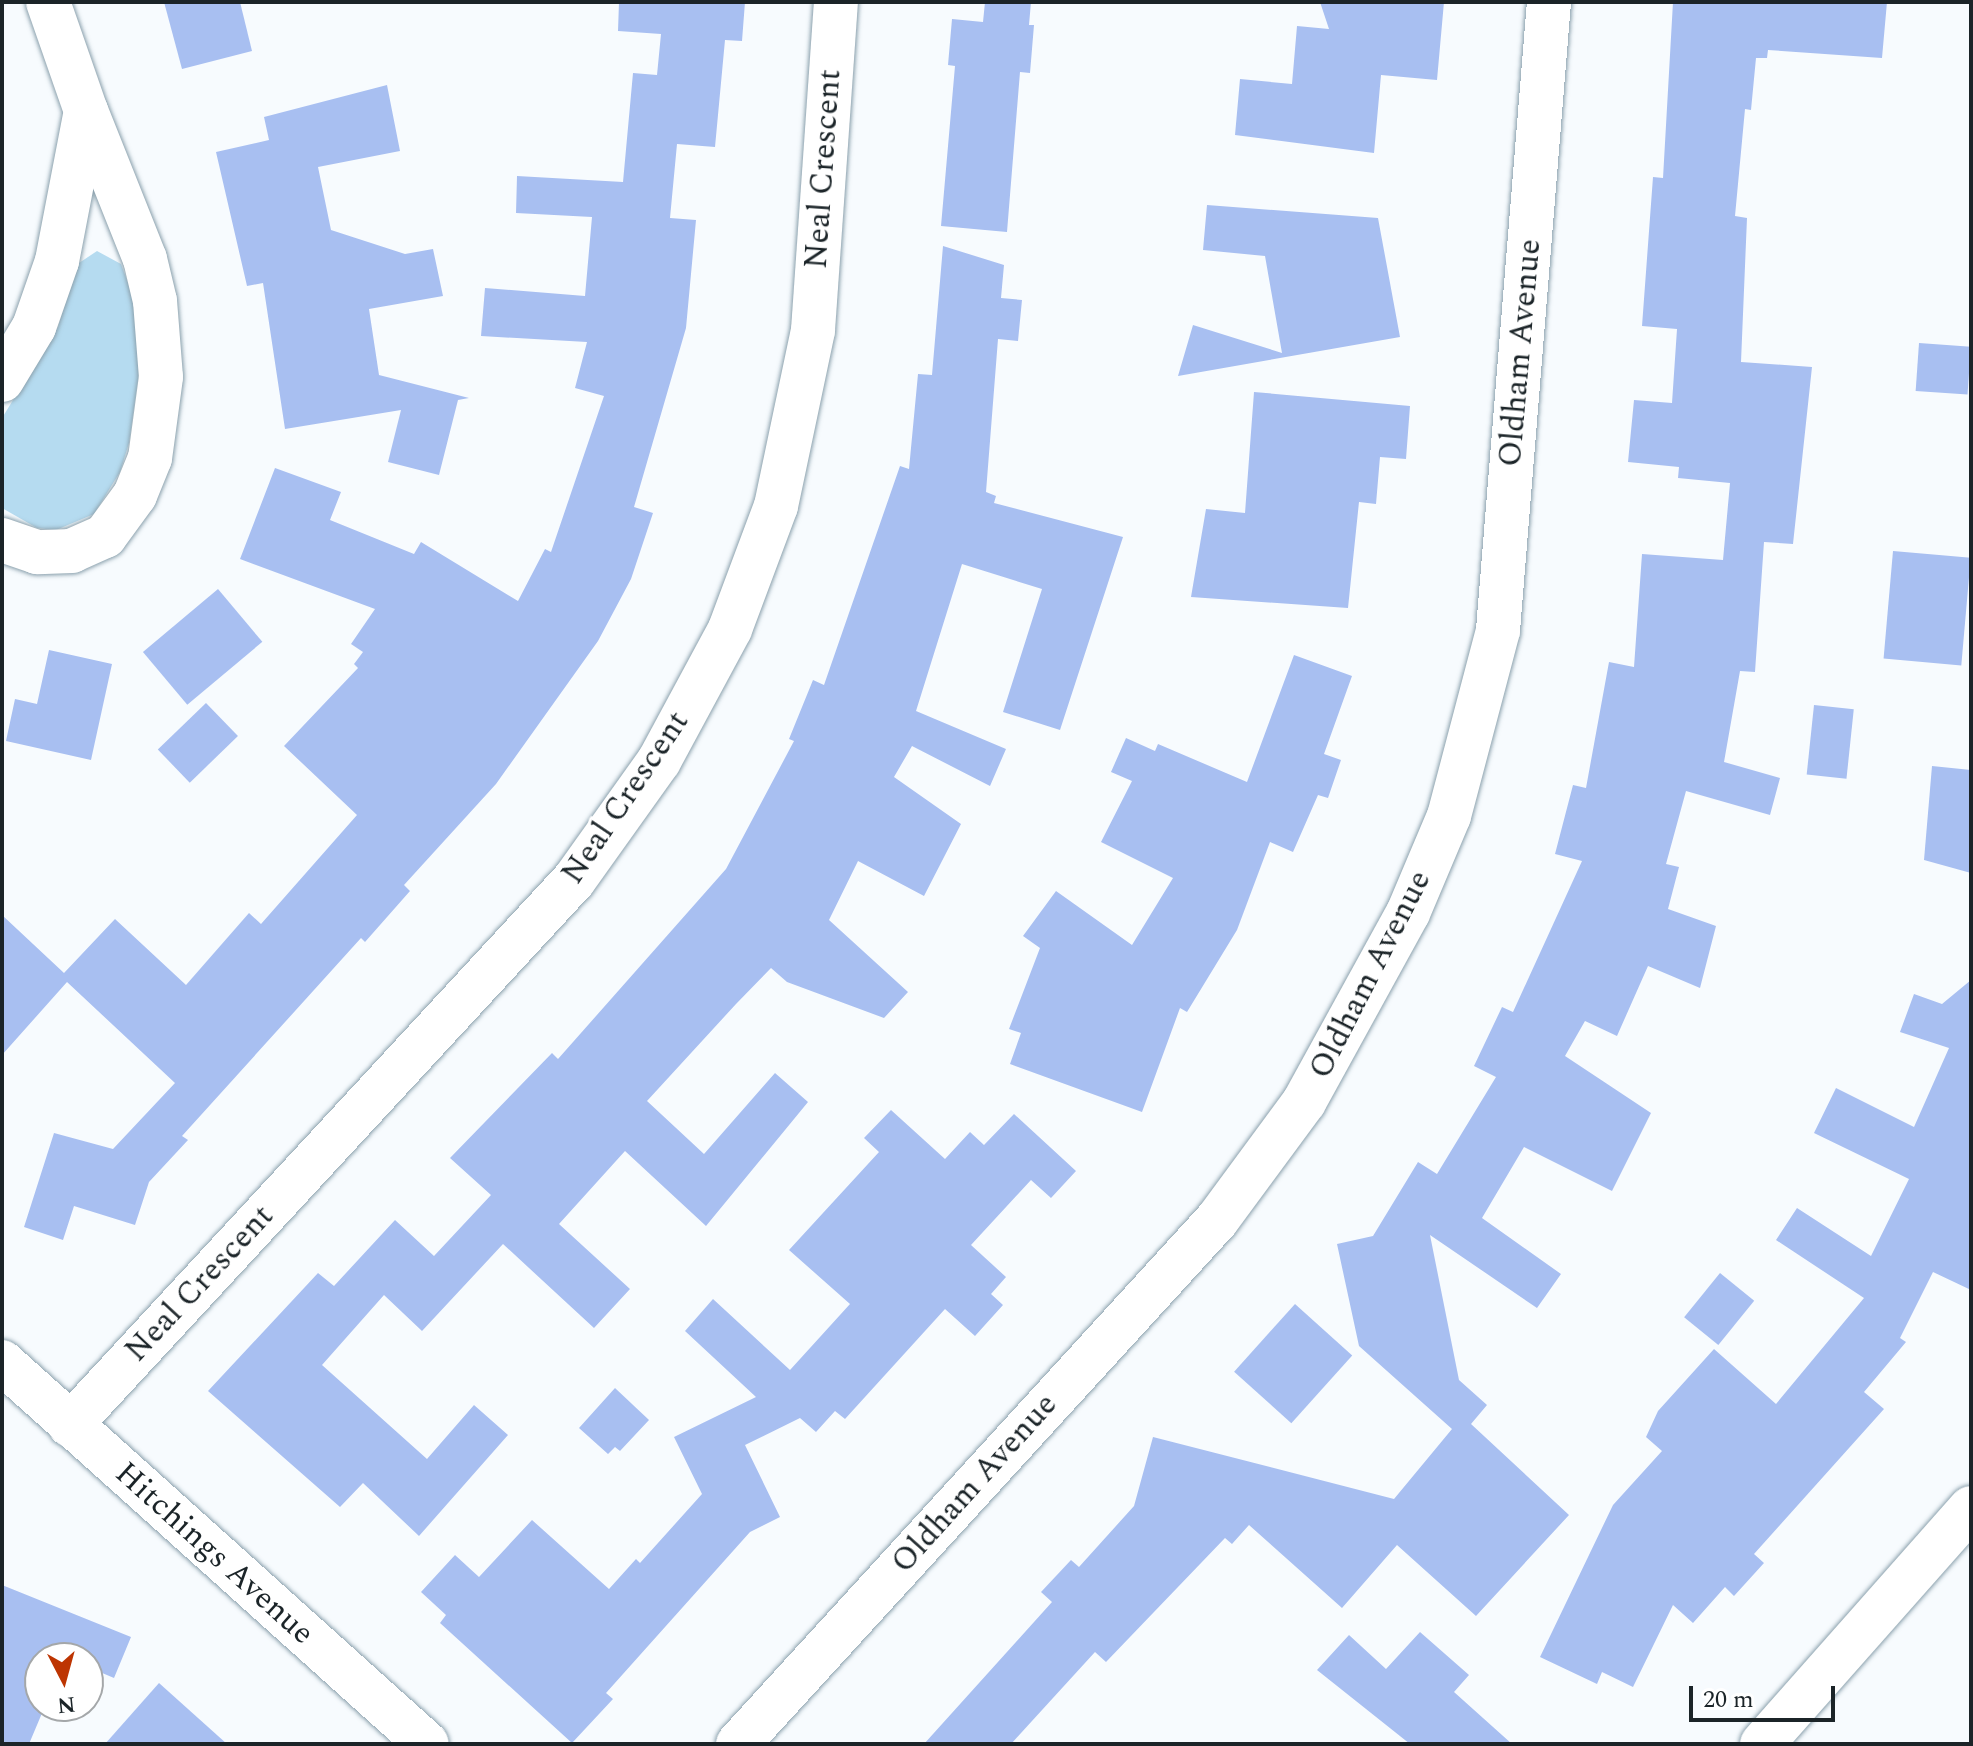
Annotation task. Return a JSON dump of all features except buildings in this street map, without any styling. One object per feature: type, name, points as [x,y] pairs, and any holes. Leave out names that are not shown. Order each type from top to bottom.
[{"type":"street","points":[[2,540],[37,552],[72,551],[105,536],[122,517],[150,458],[161,377],[155,301],[48,2]]},
{"type":"street","name":"Neal Crescent","points":[[70,1425],[574,880],[666,747],[730,629],[776,506],[813,330],[836,2]]},
{"type":"street","name":"Oldham Avenue","points":[[738,1744],[1217,1220],[1304,1102],[1408,913],[1449,816],[1498,630],[1549,2]]},
{"type":"street","points":[[2,380],[34,327],[57,261],[86,111]]},
{"type":"street","name":"Hitchings Avenue","points":[[2,1362],[427,1744]]},
{"type":"street","points":[[1762,1744],[1971,1508]]},
{"type":"shaded area","points":[[97,251],[121,264],[136,305],[141,359],[129,443],[120,472],[94,514],[56,530],[37,528],[2,508],[2,418],[58,327],[76,265]]}]
